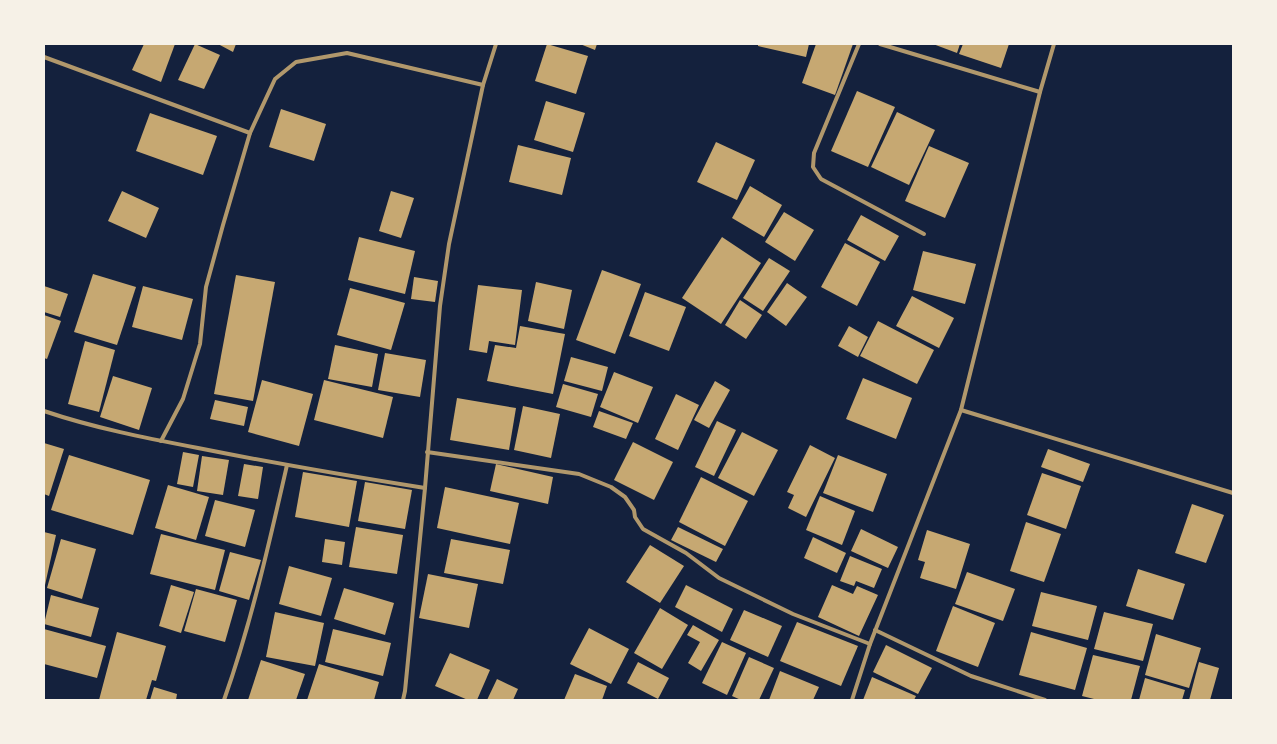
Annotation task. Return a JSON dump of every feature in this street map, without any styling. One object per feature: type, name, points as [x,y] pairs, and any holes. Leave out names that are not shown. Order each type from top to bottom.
[{"type":"street","points":[[403,700],[425,488],[440,306],[449,244],[483,85],[496,44]]},
{"type":"street","points":[[859,44],[814,153],[813,167],[821,179],[924,234]]},
{"type":"street","points":[[880,44],[1040,92]]},
{"type":"street","points":[[852,700],[875,630],[961,410],[1040,92],[1054,44]]},
{"type":"street","points":[[160,440],[183,399],[200,344],[206,287],[250,133],[275,79],[296,62],[347,53],[483,85]]},
{"type":"street","points":[[44,57],[250,133]]},
{"type":"street","points":[[961,410],[1233,493]]},
{"type":"street","points":[[44,412],[109,429],[287,466],[425,488]]},
{"type":"street","points":[[427,452],[579,474],[611,487],[626,497],[634,510],[635,518],[643,529],[686,553],[719,578],[793,614],[870,644]]},
{"type":"street","points":[[224,700],[238,659],[268,546],[287,466]]},
{"type":"street","points":[[875,630],[971,676],[1045,700]]},
{"type":"building","points":[[144,44],[175,44],[161,82],[132,70]]},
{"type":"building","points":[[195,44],[220,55],[204,89],[178,80]]},
{"type":"building","points":[[218,44],[236,44],[233,52]]},
{"type":"building","points":[[547,44],[588,56],[576,94],[535,81]]},
{"type":"building","points":[[580,44],[597,44],[595,50]]},
{"type":"building","points":[[758,44],[809,44],[806,57],[758,46]]},
{"type":"building","points":[[816,44],[853,44],[835,95],[802,83]]},
{"type":"building","points":[[933,44],[960,44],[957,53]]},
{"type":"building","points":[[963,44],[1009,44],[1001,68],[959,54]]},
{"type":"building","points":[[857,91],[895,107],[868,167],[831,151]]},
{"type":"building","points":[[546,101],[585,113],[573,152],[534,140]]},
{"type":"building","points":[[281,109],[326,124],[314,161],[269,147]]},
{"type":"building","points":[[897,112],[935,130],[909,185],[871,167]]},
{"type":"building","points":[[150,113],[217,136],[203,175],[136,151]]},
{"type":"building","points":[[716,142],[755,160],[737,200],[697,182]]},
{"type":"building","points":[[518,145],[571,158],[562,195],[509,182]]},
{"type":"building","points":[[929,146],[969,163],[945,218],[905,201]]},
{"type":"building","points":[[750,186],[782,205],[764,237],[732,218]]},
{"type":"building","points":[[122,191],[159,208],[146,238],[108,221]]},
{"type":"building","points":[[391,191],[414,198],[401,238],[379,231]]},
{"type":"building","points":[[784,212],[814,230],[795,261],[765,242]]},
{"type":"building","points":[[861,215],[899,236],[885,261],[847,240]]},
{"type":"building","points":[[359,237],[415,251],[405,294],[348,280]]},
{"type":"building","points":[[722,237],[761,263],[721,324],[682,298]]},
{"type":"building","points":[[845,243],[880,262],[857,306],[821,287]]},
{"type":"building","points":[[923,251],[976,264],[965,304],[913,290]]},
{"type":"building","points":[[769,258],[790,271],[763,311],[743,298]]},
{"type":"building","points":[[602,270],[641,284],[615,354],[576,340]]},
{"type":"building","points":[[93,274],[136,287],[117,345],[74,332]]},
{"type":"building","points":[[236,275],[275,282],[253,401],[214,394]]},
{"type":"building","points":[[414,277],[438,281],[435,302],[411,299]]},
{"type":"building","points":[[536,282],[572,290],[564,329],[528,321]]},
{"type":"building","points":[[787,283],[807,297],[786,326],[767,312]]},
{"type":"building","points":[[478,285],[522,290],[515,345],[489,341],[487,353],[469,350]]},
{"type":"building","points":[[44,286],[68,294],[60,317],[44,312]]},
{"type":"building","points":[[143,286],[193,299],[182,340],[132,327]]},
{"type":"building","points":[[350,288],[405,303],[391,350],[337,335]]},
{"type":"building","points":[[645,292],[686,307],[669,351],[629,336]]},
{"type":"building","points":[[912,296],[954,318],[939,348],[896,326]]},
{"type":"building","points":[[740,300],[762,315],[746,339],[725,325]]},
{"type":"building","points":[[44,315],[61,321],[47,359],[44,358]]},
{"type":"building","points":[[878,321],[934,350],[917,384],[860,356]]},
{"type":"building","points":[[520,326],[565,334],[553,394],[487,381],[495,345],[516,348]]},
{"type":"building","points":[[849,326],[868,337],[858,357],[838,346]]},
{"type":"building","points":[[85,341],[115,350],[99,412],[68,404]]},
{"type":"building","points":[[335,345],[378,354],[372,387],[328,379]]},
{"type":"building","points":[[385,353],[426,360],[420,397],[378,390]]},
{"type":"building","points":[[571,357],[608,367],[602,391],[564,381]]},
{"type":"building","points":[[614,372],[653,387],[638,423],[600,407]]},
{"type":"building","points":[[113,376],[152,388],[139,430],[100,417]]},
{"type":"building","points":[[863,378],[912,398],[896,439],[846,419]]},
{"type":"building","points":[[262,380],[313,394],[299,446],[248,432]]},
{"type":"building","points":[[324,380],[393,397],[383,438],[314,420]]},
{"type":"building","points":[[715,381],[730,390],[709,428],[694,420]]},
{"type":"building","points":[[563,384],[598,394],[591,417],[556,407]]},
{"type":"building","points":[[676,394],[699,405],[678,450],[655,439]]},
{"type":"building","points":[[457,398],[516,408],[509,450],[450,440]]},
{"type":"building","points":[[215,400],[248,407],[244,426],[210,419]]},
{"type":"building","points":[[523,406],[560,414],[551,458],[514,450]]},
{"type":"building","points":[[599,411],[633,423],[626,439],[593,427]]},
{"type":"building","points":[[717,421],[736,430],[714,476],[695,467]]},
{"type":"building","points":[[742,432],[778,450],[754,496],[718,478]]},
{"type":"building","points":[[633,442],[673,462],[654,500],[614,480]]},
{"type":"building","points":[[44,443],[64,449],[49,496],[44,494]]},
{"type":"building","points":[[810,445],[835,458],[806,517],[788,508],[794,495],[787,492]]},
{"type":"building","points":[[1048,449],[1090,464],[1083,482],[1041,467]]},
{"type":"building","points":[[183,452],[199,455],[193,487],[177,484]]},
{"type":"building","points":[[69,455],[150,480],[133,535],[51,510]]},
{"type":"building","points":[[838,455],[887,474],[873,512],[823,493]]},
{"type":"building","points":[[202,456],[229,460],[223,495],[197,491]]},
{"type":"building","points":[[244,464],[263,467],[258,499],[238,496]]},
{"type":"building","points":[[496,464],[553,477],[548,504],[490,491]]},
{"type":"building","points":[[303,472],[357,481],[349,527],[295,517]]},
{"type":"building","points":[[1042,473],[1081,486],[1066,529],[1027,515]]},
{"type":"building","points":[[701,477],[748,501],[725,546],[679,522]]},
{"type":"building","points":[[365,482],[412,490],[405,529],[358,521]]},
{"type":"building","points":[[168,485],[209,497],[196,540],[155,528]]},
{"type":"building","points":[[445,487],[519,503],[510,544],[437,528]]},
{"type":"building","points":[[820,496],[855,511],[842,545],[806,530]]},
{"type":"building","points":[[215,500],[255,510],[245,547],[205,536]]},
{"type":"building","points":[[1192,504],[1224,515],[1206,563],[1175,553]]},
{"type":"building","points":[[1026,522],[1061,534],[1044,582],[1010,571]]},
{"type":"building","points":[[356,527],[403,535],[397,574],[349,567]]},
{"type":"building","points":[[678,527],[723,549],[716,562],[671,540]]},
{"type":"building","points":[[861,529],[898,547],[888,568],[851,551]]},
{"type":"building","points":[[927,530],[970,544],[956,589],[920,578],[925,562],[918,560]]},
{"type":"building","points":[[44,532],[56,535],[45,585],[44,585]]},
{"type":"building","points":[[161,534],[225,550],[215,590],[150,574]]},
{"type":"building","points":[[813,537],[846,553],[837,573],[804,558]]},
{"type":"building","points":[[61,539],[96,549],[82,599],[47,588]]},
{"type":"building","points":[[325,539],[345,542],[342,565],[322,562]]},
{"type":"building","points":[[451,539],[510,550],[503,584],[444,573]]},
{"type":"building","points":[[650,545],[684,566],[660,603],[626,582]]},
{"type":"building","points":[[230,552],[261,560],[249,600],[219,591]]},
{"type":"building","points":[[850,556],[882,569],[874,588],[856,581],[854,586],[840,581]]},
{"type":"building","points":[[289,566],[332,578],[321,616],[279,604]]},
{"type":"building","points":[[1138,569],[1185,584],[1173,620],[1126,606]]},
{"type":"building","points":[[967,572],[1015,589],[1003,621],[955,604]]},
{"type":"building","points":[[428,574],[478,584],[469,628],[419,618]]},
{"type":"building","points":[[171,585],[194,592],[181,633],[159,626]]},
{"type":"building","points":[[686,585],[733,609],[722,632],[675,607]]},
{"type":"building","points":[[832,585],[853,594],[857,586],[878,595],[859,636],[818,617]]},
{"type":"building","points":[[344,588],[394,603],[385,635],[334,619]]},
{"type":"building","points":[[196,589],[237,600],[225,642],[184,631]]},
{"type":"building","points":[[1041,592],[1097,606],[1088,640],[1032,626]]},
{"type":"building","points":[[51,595],[99,608],[91,637],[44,624]]},
{"type":"building","points":[[953,606],[995,623],[978,667],[936,651]]},
{"type":"building","points":[[660,608],[688,625],[662,669],[634,653]]},
{"type":"building","points":[[744,610],[782,626],[768,657],[730,640]]},
{"type":"building","points":[[275,612],[324,623],[315,666],[266,657]]},
{"type":"building","points":[[1104,612],[1153,624],[1143,661],[1094,649]]},
{"type":"building","points":[[797,622],[858,646],[841,686],[780,661]]},
{"type":"building","points":[[693,625],[719,640],[701,671],[688,663],[700,642],[687,635]]},
{"type":"building","points":[[589,628],[629,649],[611,684],[570,664]]},
{"type":"building","points":[[44,629],[106,646],[97,678],[44,664]]},
{"type":"building","points":[[333,629],[391,643],[383,676],[325,662]]},
{"type":"building","points":[[117,632],[166,646],[156,681],[152,680],[146,700],[99,700]]},
{"type":"building","points":[[1031,632],[1087,648],[1075,690],[1019,675]]},
{"type":"building","points":[[1156,634],[1201,648],[1189,688],[1145,675]]},
{"type":"building","points":[[722,642],[746,653],[727,695],[702,683]]},
{"type":"building","points":[[886,645],[932,668],[918,694],[873,672]]},
{"type":"building","points":[[450,653],[490,670],[477,700],[468,700],[435,686]]},
{"type":"building","points":[[1093,655],[1140,666],[1131,700],[1098,700],[1082,696]]},
{"type":"building","points":[[749,657],[774,668],[759,700],[741,700],[732,696]]},
{"type":"building","points":[[261,660],[305,674],[296,700],[248,700]]},
{"type":"building","points":[[638,662],[669,678],[658,699],[627,683]]},
{"type":"building","points":[[1199,662],[1219,668],[1210,700],[1189,700]]},
{"type":"building","points":[[319,664],[379,682],[374,700],[307,700]]},
{"type":"building","points":[[780,671],[819,687],[813,700],[769,700]]},
{"type":"building","points":[[575,674],[607,686],[602,700],[564,700]]},
{"type":"building","points":[[872,677],[916,696],[914,700],[863,700]]},
{"type":"building","points":[[1145,678],[1185,690],[1182,700],[1139,700]]},
{"type":"building","points":[[497,679],[518,689],[513,700],[487,700]]},
{"type":"building","points":[[154,687],[177,694],[176,700],[150,700]]}]
